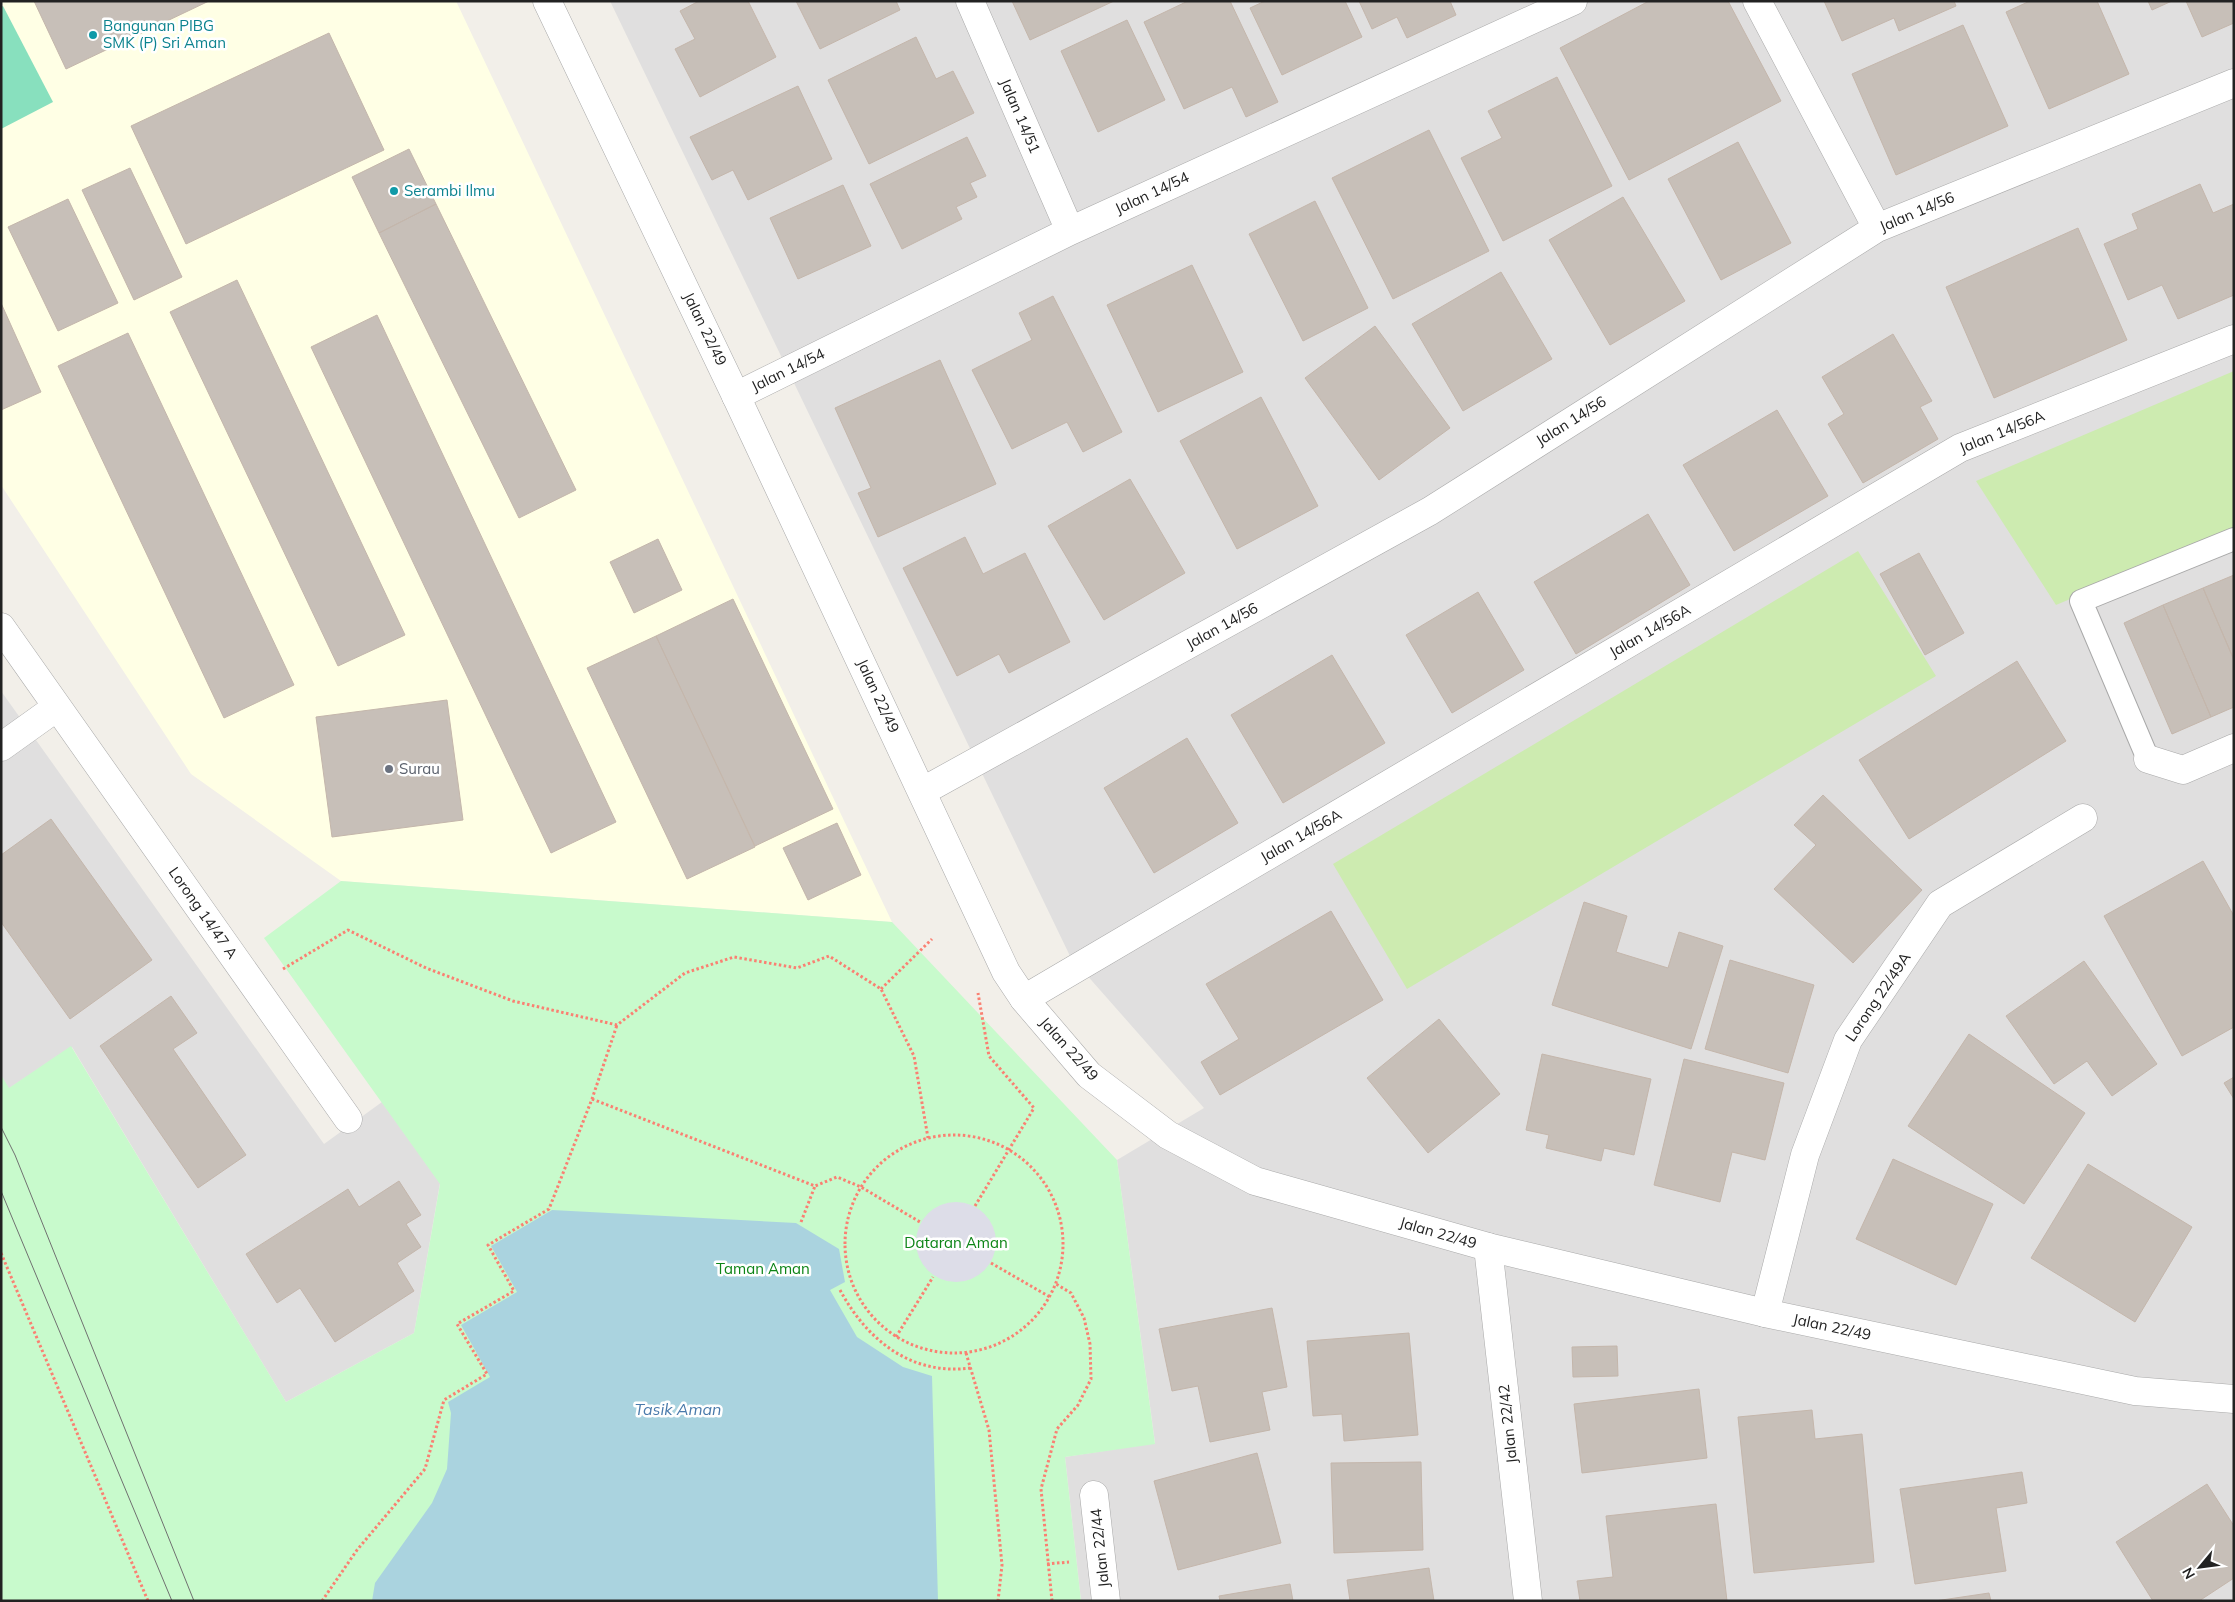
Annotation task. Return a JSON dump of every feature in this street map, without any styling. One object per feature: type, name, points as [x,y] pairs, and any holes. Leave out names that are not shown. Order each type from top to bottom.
[{"type":"street","name":"Jalan 22/49","points":[[547,1],[923,791],[1006,972],[1024,999],[1089,1075],[1177,1140],[1255,1181],[1488,1247],[1765,1313],[2135,1391],[2234,1399]]},
{"type":"street","name":"Jalan 14/51","points":[[970,1],[1070,231]]},
{"type":"street","name":"Jalan 14/54","points":[[736,396],[1070,231],[1573,1]]},
{"type":"street","points":[[1757,1],[1877,228]]},
{"type":"street","name":"Jalan 14/56","points":[[923,791],[1430,510],[1877,228],[2234,83]]},
{"type":"street","name":"Jalan 14/56A","points":[[1024,999],[1960,448],[2234,339]]},
{"type":"street","name":"Lorong 14/47 A","points":[[1,627],[348,1119]]},
{"type":"street","points":[[1,747],[57,707]]},
{"type":"street","points":[[2148,759],[2183,770],[2234,748]]},
{"type":"street","name":"Lorong 22/49A","points":[[1765,1313],[1805,1155],[1848,1040],[1940,904],[2082,818]]},
{"type":"street","name":"Jalan 22/42","points":[[1488,1247],[1528,1601]]},
{"type":"street","name":"Jalan 22/44","points":[[1094,1495],[1106,1601]]},
{"type":"lane","points":[[2148,759],[2081,601],[2234,539]]},
{"type":"path","points":[[254,986],[348,930],[426,968],[513,1001],[617,1025]]},
{"type":"path","points":[[881,989],[932,938]]},
{"type":"path","points":[[322,1601],[357,1550],[425,1469],[444,1400],[487,1374],[457,1324],[514,1291],[488,1246],[550,1209],[592,1099],[617,1025],[685,972],[734,957],[797,968],[829,956],[881,989],[914,1056],[928,1138]]},
{"type":"path","points":[[975,1206],[1034,1108],[989,1056],[977,986],[1006,972]]},
{"type":"path","points":[[592,1099],[815,1186],[837,1178],[860,1187],[920,1222]]},
{"type":"path","points":[[956,1135],[983,1139],[1009,1150],[1033,1169],[1051,1194],[1062,1223],[1063,1254],[1056,1284],[1050,1297],[1034,1318],[1015,1335],[992,1347],[966,1353],[930,1350],[896,1337],[871,1314],[853,1284],[845,1251],[849,1216],[860,1187],[873,1170],[889,1156],[907,1145],[928,1138],[956,1135]]},
{"type":"path","points":[[801,1222],[815,1186]]},
{"type":"path","points":[[1,1253],[148,1601]]},
{"type":"path","points":[[991,1263],[1050,1297]]},
{"type":"path","points":[[896,1337],[933,1277]]},
{"type":"path","points":[[1052,1601],[1041,1489],[1057,1428],[1078,1405],[1091,1379],[1090,1344],[1084,1318],[1071,1293],[1056,1284]]},
{"type":"path","points":[[840,1290],[861,1323],[889,1348],[908,1359],[934,1368],[956,1370],[971,1368]]},
{"type":"path","points":[[966,1353],[988,1430],[1002,1565],[998,1601]]},
{"type":"shaded area","points":[[1,1],[456,1],[892,922],[341,881],[191,774],[1,485]]},
{"type":"shaded area","points":[[610,1],[2234,1],[2234,1601],[1081,1601],[1065,1457],[1155,1443],[1117,1160],[1204,1108],[1070,956]]},
{"type":"shaded area","points":[[1,691],[324,1144],[382,1102],[440,1183],[414,1333],[286,1402],[72,1047],[8,1089],[1,1075]]},
{"type":"shaded area","name":"Dataran Aman","points":[[948,1202],[964,1202],[985,1213],[996,1234],[996,1250],[985,1271],[964,1282],[948,1282],[934,1276],[922,1264],[916,1250],[916,1234],[922,1220],[934,1208]]},
{"type":"green space","points":[[3,6],[53,102],[1,129],[1,7]]},
{"type":"green space","points":[[2234,371],[2234,530],[2056,605],[1976,481]]},
{"type":"green space","points":[[1858,551],[1936,676],[1407,989],[1333,864]]},
{"type":"green space","name":"Taman Aman","points":[[341,881],[892,922],[1117,1160],[1155,1444],[1065,1457],[1081,1601],[1,1601],[1,1075],[9,1088],[71,1046],[286,1402],[414,1333],[440,1184],[264,938]]},
{"type":"water","name":"Tasik Aman","points":[[552,1210],[796,1223],[839,1249],[845,1282],[830,1290],[857,1337],[903,1367],[932,1376],[938,1601],[372,1601],[375,1583],[432,1503],[447,1469],[451,1413],[448,1402],[490,1377],[461,1325],[517,1292],[491,1246]]},
{"type":"building","name":"Bangunan PIBG SMK (P) Sri Aman","points":[[34,1],[209,1],[66,69]]},
{"type":"building","points":[[699,1],[748,1],[776,57],[700,97],[675,49],[695,39],[680,11]]},
{"type":"building","points":[[796,1],[896,1],[900,10],[820,49]]},
{"type":"building","points":[[1012,1],[1114,1],[1030,40]]},
{"type":"building","points":[[1188,1],[1230,1],[1278,102],[1246,117],[1232,87],[1184,109],[1144,22]]},
{"type":"building","points":[[1265,1],[1345,1],[1362,37],[1282,75],[1250,8]]},
{"type":"building","points":[[1359,1],[1450,1],[1456,15],[1407,38],[1397,17],[1372,29]]},
{"type":"building","points":[[1649,1],[1728,1],[1781,101],[1629,180],[1560,48]]},
{"type":"building","points":[[1824,1],[1954,1],[1956,6],[1899,31],[1894,18],[1842,41]]},
{"type":"building","points":[[2030,1],[2097,1],[2129,74],[2049,109],[2006,12]]},
{"type":"building","points":[[2148,1],[2172,1],[2152,10]]},
{"type":"building","points":[[2186,1],[2234,1],[2234,23],[2202,37]]},
{"type":"building","points":[[1127,20],[1165,100],[1098,132],[1061,51]]},
{"type":"building","points":[[1963,25],[2008,126],[1896,175],[1852,74]]},
{"type":"building","points":[[329,33],[384,150],[186,244],[131,126]]},
{"type":"building","points":[[916,37],[936,79],[953,71],[974,113],[869,164],[828,80]]},
{"type":"building","points":[[1557,77],[1612,186],[1503,241],[1461,158],[1502,138],[1488,111]]},
{"type":"building","points":[[798,86],[832,159],[748,200],[733,170],[712,180],[690,137]]},
{"type":"building","points":[[1429,130],[1489,251],[1393,299],[1332,178]]},
{"type":"building","points":[[967,137],[986,176],[970,183],[977,197],[956,207],[962,219],[902,249],[870,184]]},
{"type":"building","points":[[1738,142],[1791,243],[1721,280],[1668,179]]},
{"type":"building","name":"Serambi Ilmu","points":[[409,149],[436,204],[379,233],[352,177]]},
{"type":"building","points":[[130,168],[182,277],[134,300],[82,190]]},
{"type":"building","points":[[2200,184],[2213,213],[2234,204],[2234,295],[2178,319],[2162,285],[2128,300],[2104,244],[2138,229],[2132,214]]},
{"type":"building","points":[[843,185],[871,246],[798,279],[770,218]]},
{"type":"building","points":[[1623,197],[1685,301],[1610,345],[1549,240]]},
{"type":"building","points":[[68,199],[118,303],[58,331],[8,227]]},
{"type":"building","points":[[1315,201],[1368,308],[1303,341],[1249,234]]},
{"type":"building","points":[[436,204],[576,490],[519,518],[379,233]]},
{"type":"building","points":[[2078,228],[2127,340],[1994,398],[1946,287]]},
{"type":"building","points":[[1192,265],[1243,372],[1158,412],[1107,305]]},
{"type":"building","points":[[1501,272],[1552,359],[1463,411],[1412,324]]},
{"type":"building","points":[[237,280],[405,635],[338,666],[170,312]]},
{"type":"building","points":[[1053,296],[1122,432],[1083,452],[1067,422],[1012,449],[972,370],[1032,340],[1019,313]]},
{"type":"building","points":[[1,303],[41,392],[1,410]]},
{"type":"building","points":[[377,315],[616,822],[551,853],[311,347]]},
{"type":"building","points":[[1375,326],[1450,428],[1379,480],[1305,378]]},
{"type":"building","points":[[128,333],[294,685],[224,718],[58,366]]},
{"type":"building","points":[[1893,334],[1932,401],[1920,407],[1938,439],[1863,483],[1828,424],[1844,414],[1822,377]]},
{"type":"building","points":[[940,360],[996,484],[878,537],[858,493],[871,488],[835,408]]},
{"type":"building","points":[[1261,397],[1318,506],[1237,549],[1180,441]]},
{"type":"building","points":[[1777,410],[1828,496],[1734,551],[1683,465]]},
{"type":"building","points":[[1130,479],[1185,573],[1104,620],[1048,526]]},
{"type":"building","points":[[1648,514],[1690,585],[1576,654],[1534,582]]},
{"type":"building","points":[[965,537],[983,574],[1025,553],[1070,642],[1009,673],[999,654],[957,676],[903,568]]},
{"type":"building","points":[[658,539],[682,590],[634,613],[610,562]]},
{"type":"building","points":[[1919,553],[1964,633],[1925,655],[1880,574]]},
{"type":"building","points":[[2234,575],[2234,660],[2203,588]]},
{"type":"building","points":[[2203,588],[2234,660],[2234,707],[2211,717],[2163,605]]},
{"type":"building","points":[[1478,592],[1524,670],[1452,713],[1406,635]]},
{"type":"building","points":[[733,599],[833,809],[755,846],[656,636]]},
{"type":"building","points":[[2163,605],[2211,717],[2172,734],[2124,623]]},
{"type":"building","points":[[656,636],[755,847],[687,879],[587,668]]},
{"type":"building","points":[[1332,655],[1385,743],[1283,803],[1231,715]]},
{"type":"building","points":[[2017,661],[2066,741],[1909,839],[1859,760]]},
{"type":"building","name":"Surau","points":[[447,700],[463,820],[332,837],[316,717]]},
{"type":"building","points":[[1187,738],[1238,823],[1154,873],[1104,788]]},
{"type":"building","points":[[1823,795],[1922,890],[1853,963],[1774,889],[1816,845],[1794,825]]},
{"type":"building","points":[[51,819],[152,960],[70,1019],[1,922],[1,855]]},
{"type":"building","points":[[837,823],[861,875],[808,900],[783,848]]},
{"type":"building","points":[[2203,861],[2234,916],[2234,1027],[2182,1056],[2104,916]]},
{"type":"building","points":[[1584,902],[1627,916],[1616,952],[1668,968],[1679,932],[1723,946],[1691,1049],[1552,1005]]},
{"type":"building","points":[[1331,911],[1383,1000],[1220,1095],[1201,1062],[1239,1039],[1206,984]]},
{"type":"building","points":[[1730,960],[1814,985],[1788,1073],[1705,1049]]},
{"type":"building","points":[[2084,961],[2157,1064],[2112,1096],[2087,1061],[2054,1084],[2006,1016]]},
{"type":"building","points":[[171,996],[197,1033],[173,1049],[246,1155],[198,1188],[100,1046]]},
{"type":"building","points":[[1439,1019],[1500,1094],[1428,1153],[1367,1078]]},
{"type":"building","points":[[1969,1034],[2085,1113],[2024,1204],[1908,1126]]},
{"type":"building","points":[[1542,1054],[1651,1079],[1634,1155],[1604,1148],[1601,1161],[1546,1148],[1549,1135],[1526,1130]]},
{"type":"building","points":[[1684,1059],[1784,1083],[1765,1160],[1732,1152],[1720,1202],[1654,1185]]},
{"type":"building","points":[[2234,1077],[2234,1099],[2224,1083]]},
{"type":"building","points":[[1893,1159],[1993,1204],[1956,1285],[1856,1239]]},
{"type":"building","points":[[2088,1164],[2192,1227],[2135,1322],[2031,1258]]},
{"type":"building","points":[[399,1181],[421,1215],[406,1224],[421,1247],[397,1263],[414,1291],[335,1342],[300,1288],[277,1303],[246,1254],[348,1189],[359,1207]]},
{"type":"building","points":[[1272,1308],[1287,1387],[1262,1392],[1270,1430],[1210,1442],[1198,1386],[1172,1391],[1159,1329]]},
{"type":"building","points":[[1409,1333],[1418,1435],[1344,1441],[1342,1414],[1313,1416],[1307,1341]]},
{"type":"building","points":[[1617,1346],[1618,1376],[1573,1377],[1572,1347]]},
{"type":"building","points":[[1699,1389],[1707,1458],[1582,1473],[1574,1404]]},
{"type":"building","points":[[1812,1410],[1815,1439],[1862,1434],[1874,1562],[1754,1573],[1738,1417]]},
{"type":"building","points":[[1257,1453],[1281,1543],[1178,1570],[1154,1481]]},
{"type":"building","points":[[1421,1462],[1423,1550],[1334,1553],[1331,1463]]},
{"type":"building","points":[[2022,1472],[2027,1503],[1996,1508],[2006,1571],[1915,1584],[1900,1489]]},
{"type":"building","points":[[2207,1484],[2234,1526],[2234,1578],[2199,1601],[2153,1601],[2116,1542]]},
{"type":"building","points":[[1716,1504],[1727,1601],[1580,1601],[1577,1581],[1613,1577],[1606,1516]]},
{"type":"building","points":[[1429,1568],[1434,1601],[1350,1601],[1347,1580]]},
{"type":"building","points":[[1290,1584],[1293,1601],[1220,1601],[1219,1596]]},
{"type":"building","points":[[1989,1593],[1991,1601],[1935,1601]]},
{"type":"tram line","points":[[1,1127],[15,1155],[194,1601]]},
{"type":"tram line","points":[[1,1191],[172,1601]]},
{"type":"place","name":"Bangunan PIBG SMK (P) Sri Aman","points":[[93,35]]},
{"type":"place","name":"Serambi Ilmu","points":[[394,191]]},
{"type":"place","name":"Surau","points":[[389,769]]}]
